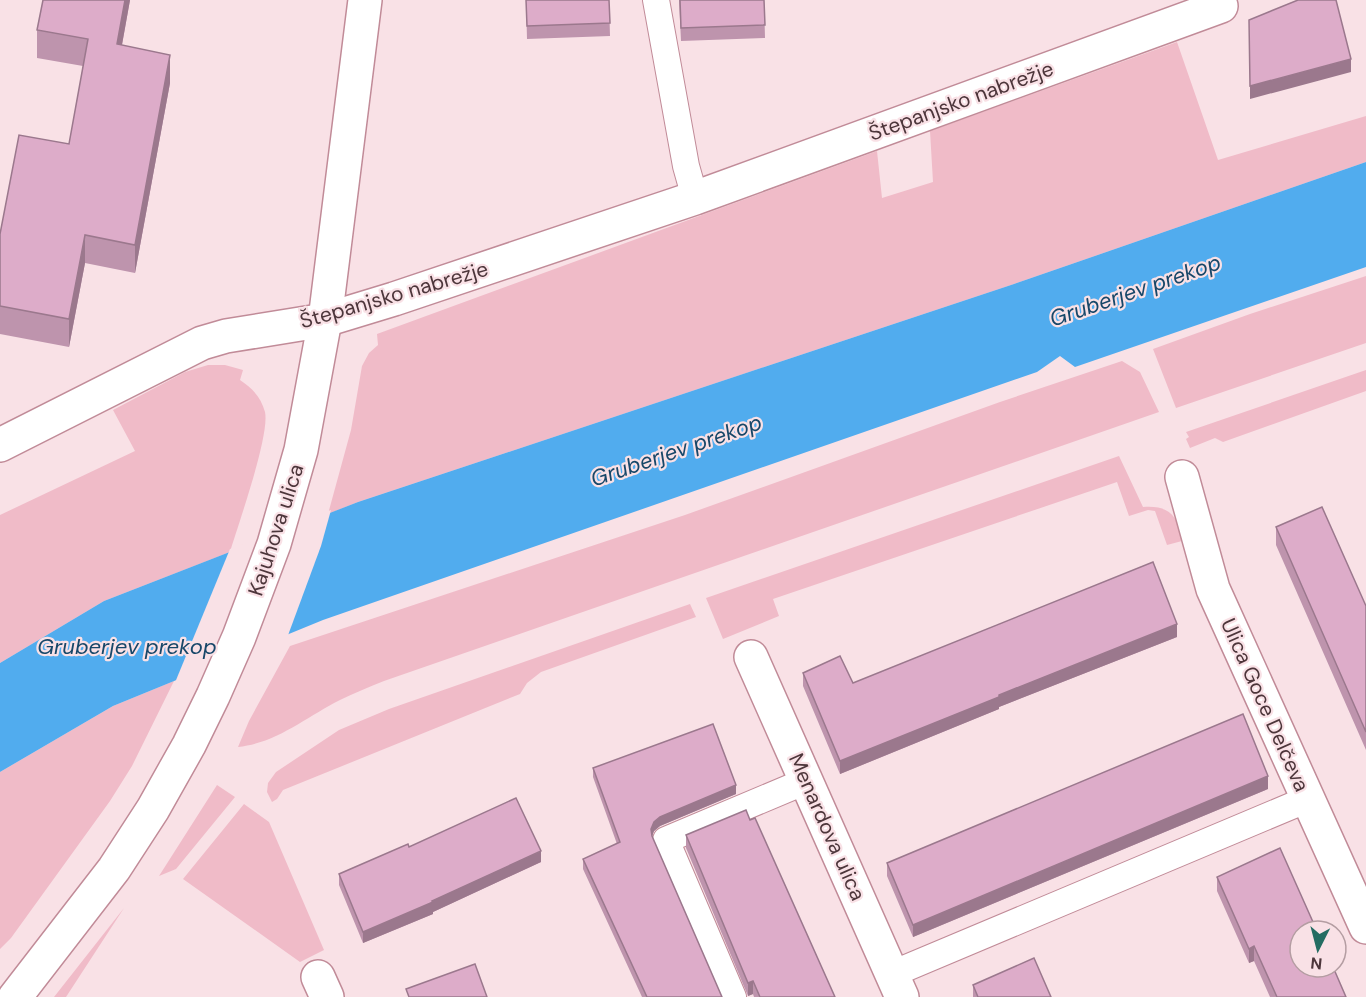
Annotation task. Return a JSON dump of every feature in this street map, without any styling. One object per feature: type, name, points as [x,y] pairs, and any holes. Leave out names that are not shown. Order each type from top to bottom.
[{"type":"street","name":"Kajuhova ulica","points":[[15,997],[114,869],[153,808],[189,744],[239,637],[274,544],[302,450],[325,320],[365,0]]},
{"type":"street","name":"Štepanjsko nabrežje","points":[[0,445],[202,343],[226,336],[325,320],[394,299],[695,198],[1222,3]]},
{"type":"street","name":"Ulica Goce Delčeva","points":[[1182,477],[1213,589],[1366,927]]},
{"type":"street","name":"Menardova ulica","points":[[751,657],[897,986]]},
{"type":"lane","points":[[656,0],[686,166],[695,198]]},
{"type":"lane","points":[[733,997],[666,840],[806,781]]},
{"type":"lane","points":[[897,986],[1308,798]]},
{"type":"shaded area","points":[[1177,42],[1218,160],[1366,116],[1366,162],[1014,284],[358,502],[328,514],[351,430],[362,366],[369,353],[378,345],[377,334],[877,151],[882,198],[933,182],[930,131]]},
{"type":"shaded area","points":[[1366,276],[1366,343],[1176,408],[1153,349]]},
{"type":"shaded area","points":[[1122,361],[1140,372],[1159,412],[384,681],[340,700],[278,735],[252,745],[238,747],[249,721],[290,646],[685,515],[1000,402]]},
{"type":"shaded area","points":[[208,365],[225,365],[243,370],[240,380],[256,393],[265,412],[263,440],[230,552],[104,601],[0,663],[0,515],[135,451],[113,410],[185,372]]},
{"type":"shaded area","points":[[1366,370],[1366,391],[1223,442],[1215,438],[1190,448],[1186,439],[1189,437],[1186,432]]},
{"type":"shaded area","points":[[1119,456],[1143,507],[1160,508],[1171,514],[1178,525],[1182,541],[1167,545],[1155,511],[1148,510],[1129,516],[1117,482],[773,599],[779,616],[723,639],[706,598]]},
{"type":"shaded area","points":[[690,604],[696,617],[541,672],[527,683],[520,694],[283,790],[272,802],[267,792],[268,783],[276,772],[339,730],[389,709]]},
{"type":"shaded area","points":[[174,681],[132,766],[110,801],[11,938],[0,949],[0,772],[113,706]]},
{"type":"shaded area","points":[[217,785],[235,797],[176,869],[159,876]]},
{"type":"shaded area","points":[[244,804],[269,822],[324,950],[300,962],[183,879]]},
{"type":"shaded area","points":[[124,908],[66,997],[54,997]]},
{"type":"water","name":"Gruberjev prekop","points":[[1366,162],[1366,267],[1075,367],[1060,356],[1037,372],[323,620],[113,706],[0,772],[0,663],[104,601],[358,502],[1014,284]]},
{"type":"pier","points":[[331,510],[321,546],[287,638],[174,685],[230,549]]},
{"type":"building","points":[[43,0],[125,0],[117,44],[170,55],[135,245],[85,235],[69,319],[0,306],[0,234],[19,135],[69,144],[88,39],[37,30]]},
{"type":"building","points":[[526,0],[609,0],[610,23],[527,26]]},
{"type":"building","points":[[680,0],[764,0],[765,25],[681,28]]},
{"type":"building","points":[[1298,0],[1336,0],[1351,59],[1250,86],[1249,20]]},
{"type":"building","points":[[1322,507],[1366,606],[1366,732],[1276,527]]},
{"type":"building","points":[[1153,562],[1177,624],[840,761],[803,673],[840,656],[853,683]]},
{"type":"building","points":[[1243,714],[1268,776],[913,925],[887,863]]},
{"type":"building","points":[[713,724],[736,785],[660,817],[651,829],[652,836],[722,997],[647,997],[583,859],[620,842],[593,768]]},
{"type":"building","points":[[516,798],[541,851],[363,932],[339,874],[408,844],[409,847]]},
{"type":"building","points":[[746,810],[750,820],[755,818],[835,997],[760,997],[753,981],[748,983],[686,835]]},
{"type":"building","points":[[1280,848],[1312,919],[1288,919],[1288,979],[1338,979],[1346,997],[1277,997],[1254,946],[1249,949],[1217,877]]},
{"type":"building","points":[[1034,958],[1051,997],[978,997],[973,985]]},
{"type":"building","points":[[475,964],[487,997],[409,997],[406,989]]}]
